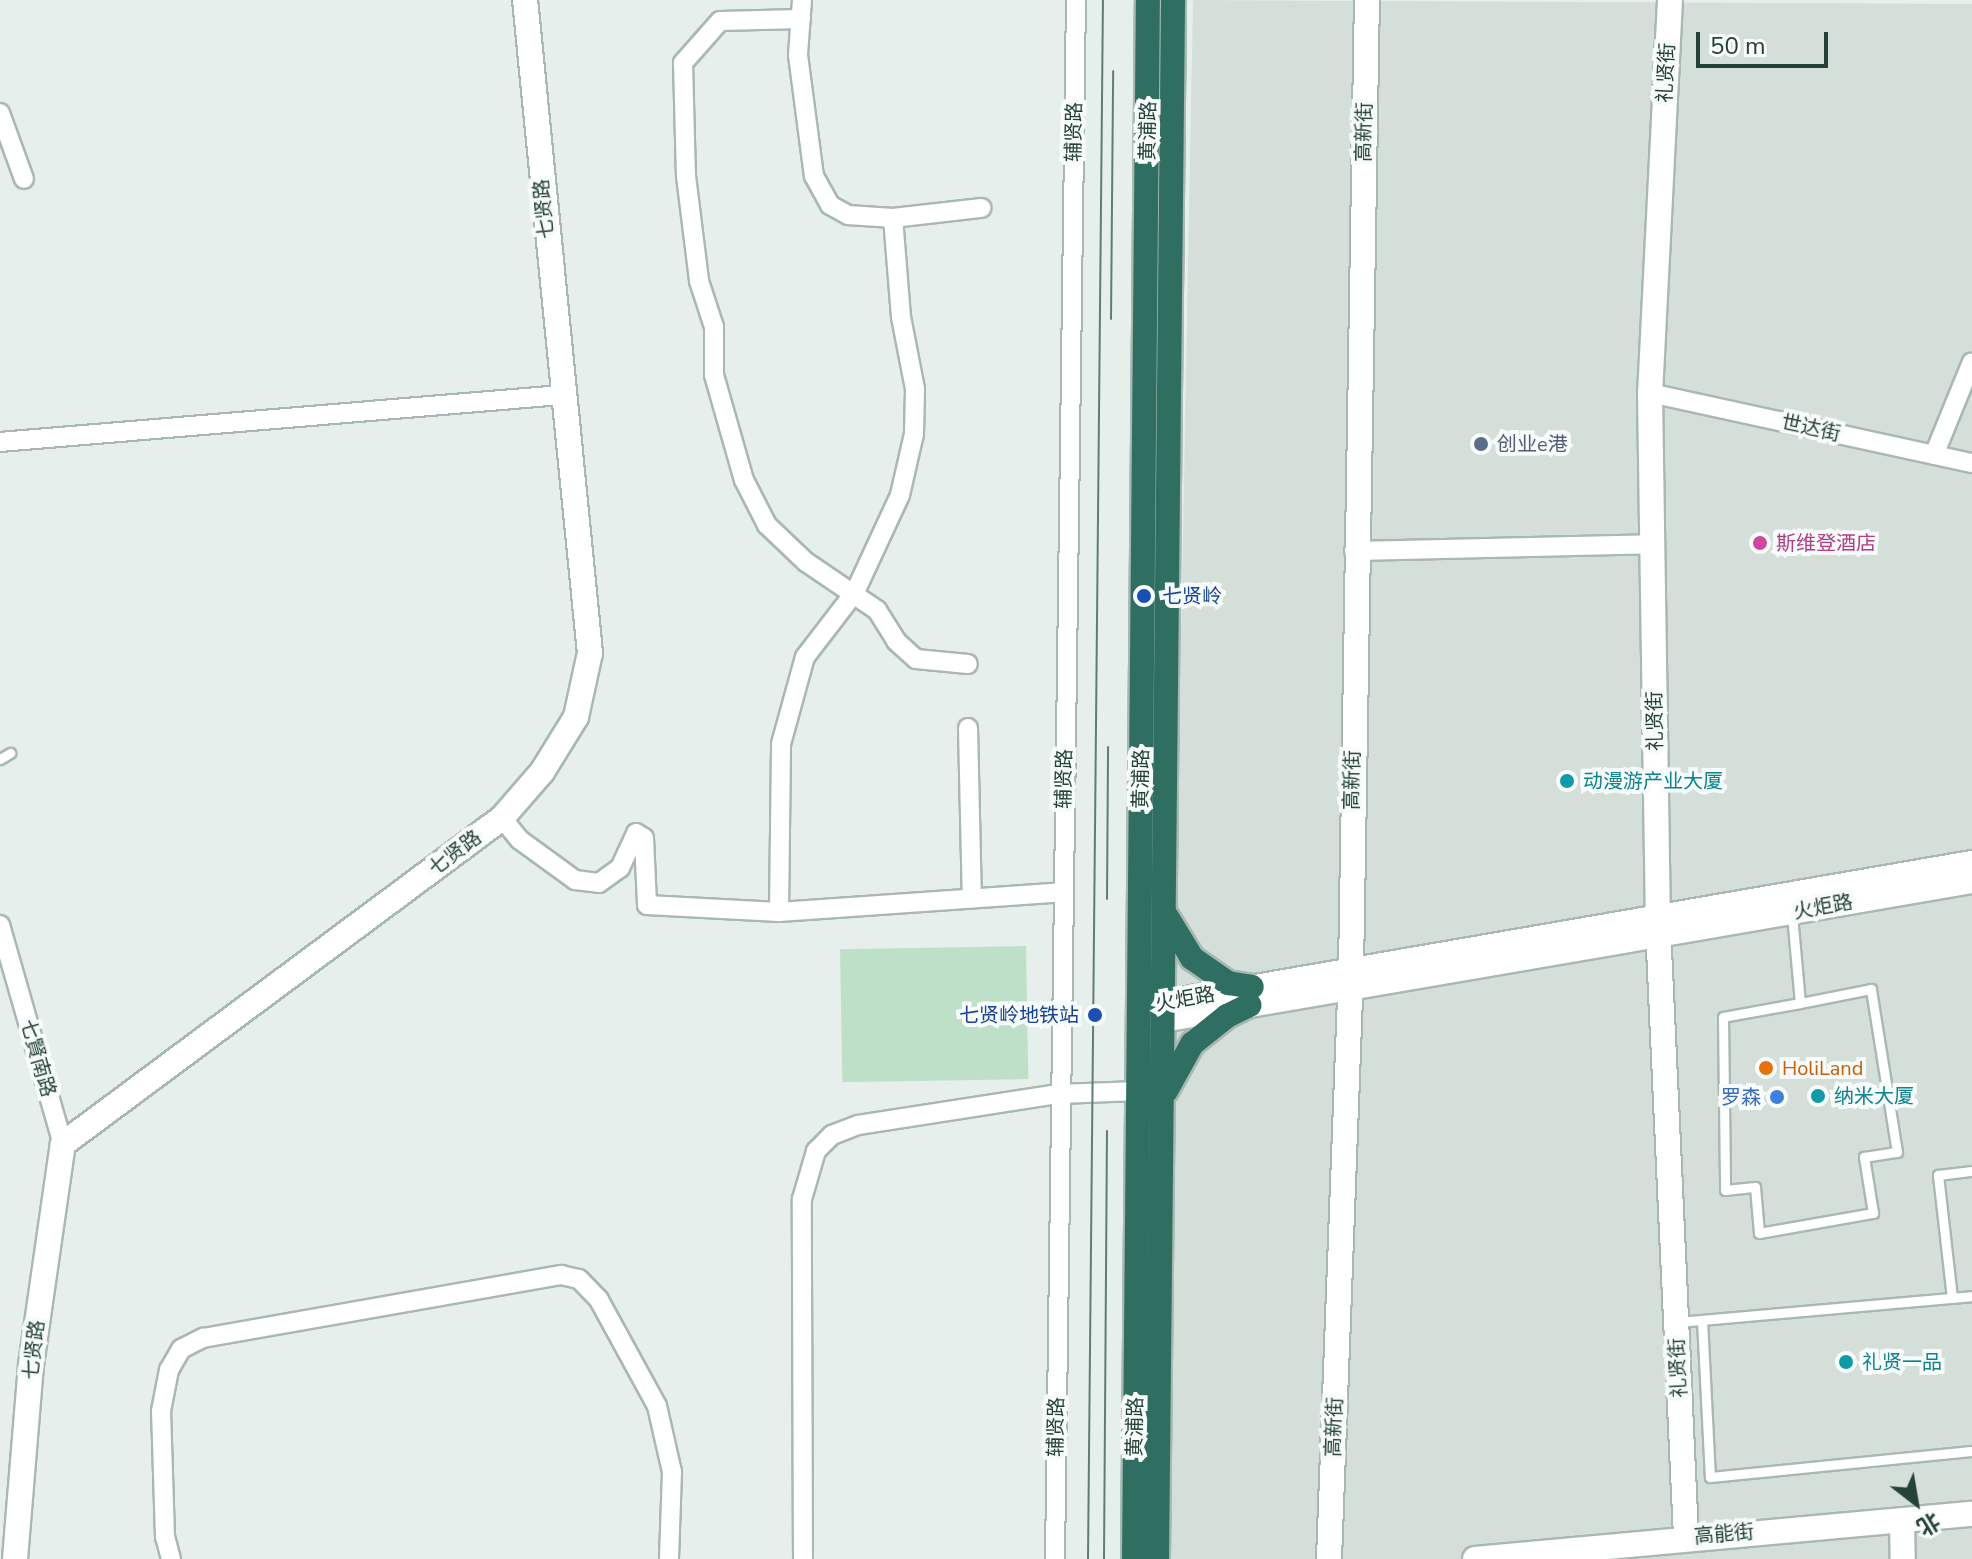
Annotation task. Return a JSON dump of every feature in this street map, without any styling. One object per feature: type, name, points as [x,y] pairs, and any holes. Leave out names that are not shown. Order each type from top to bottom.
[{"type":"highway","name":"黄浦路","points":[[1134,1559],[1148,0]]},
{"type":"highway","name":"黄浦路","points":[[1157,1559],[1173,0]]},
{"type":"highway","points":[[1162,1100],[1192,1044],[1251,996],[1192,958],[1164,910]]},
{"type":"street","name":"七贤路","points":[[15,1559],[31,1365],[63,1144],[502,818],[542,772],[576,717],[590,653],[561,395],[525,0]]},
{"type":"street","points":[[802,0],[798,55],[814,176],[830,205],[848,215],[893,218],[981,208]]},
{"type":"street","name":"辅贤路","points":[[1055,1559],[1076,0]]},
{"type":"street","name":"高新街","points":[[1329,1559],[1350,979],[1354,551],[1367,0]]},
{"type":"street","name":"礼贤街","points":[[1670,0],[1650,393],[1658,926],[1686,1537]]},
{"type":"street","points":[[801,19],[720,21],[694,44],[683,63],[686,176],[699,281],[714,327],[714,375],[744,480],[767,525],[806,562],[855,592],[877,610],[896,641],[916,659],[968,664]]},
{"type":"street","points":[[0,113],[24,179]]},
{"type":"street","points":[[779,912],[781,744],[805,657],[855,592],[900,495],[914,434],[915,389],[901,317],[893,218]]},
{"type":"street","points":[[1934,455],[1972,362]]},
{"type":"street","name":"世达街","points":[[1650,393],[1972,463]]},
{"type":"street","points":[[0,442],[561,395]]},
{"type":"street","points":[[1354,551],[1653,544]]},
{"type":"street","points":[[968,728],[972,898]]},
{"type":"street","points":[[502,818],[520,840],[575,880],[599,883],[620,868],[636,833],[644,838],[647,905],[779,912],[1062,892]]},
{"type":"street","name":"火炬路","points":[[1139,1007],[1163,1011],[1658,926],[1972,863]]},
{"type":"street","name":"火炬路","points":[[1658,926],[1792,912],[1972,881]]},
{"type":"street","name":"七賢南路","points":[[0,925],[63,1144]]},
{"type":"street","points":[[803,1559],[802,1199],[816,1151],[832,1135],[858,1125],[1059,1094],[1138,1091]]},
{"type":"street","points":[[171,1559],[165,1537],[161,1411],[169,1370],[181,1349],[203,1338],[561,1275],[579,1279],[599,1300],[657,1406],[672,1472],[669,1559]]},
{"type":"street","name":"高能街","points":[[1475,1559],[1686,1537],[1972,1514]]},
{"type":"street","points":[[1902,1520],[1903,1559]]},
{"type":"lane","points":[[0,759],[10,753]]},
{"type":"lane","points":[[1792,912],[1800,1003]]},
{"type":"lane","points":[[1871,989],[1897,1152],[1864,1157],[1873,1213],[1759,1233],[1755,1187],[1725,1190],[1723,1017],[1800,1003],[1871,989]]},
{"type":"lane","points":[[1952,1298],[1938,1175],[1972,1171]]},
{"type":"lane","points":[[1676,1322],[1972,1296]]},
{"type":"lane","points":[[1702,1320],[1710,1477],[1972,1451]]},
{"type":"shaded area","points":[[1193,0],[1972,4],[1972,1559],[1170,1559],[1175,958]]},
{"type":"green space","points":[[1026,946],[1028,1079],[842,1082],[840,949]]},
{"type":"tram line","points":[[1088,1559],[1103,0]]},
{"type":"tram line","points":[[1111,319],[1113,71]]},
{"type":"tram line","points":[[1107,899],[1108,747]]},
{"type":"tram line","points":[[1104,1559],[1107,1131]]},
{"type":"place","name":"创业e港","points":[[1481,444]]},
{"type":"place","name":"斯维登酒店","points":[[1760,543]]},
{"type":"place","name":"七贤岭","points":[[1144,596]]},
{"type":"place","name":"动漫游产业大厦","points":[[1567,781]]},
{"type":"place","name":"七贤岭地铁站","points":[[1095,1015]]},
{"type":"place","name":"HoliLand","points":[[1766,1068]]},
{"type":"place","name":"纳米大厦","points":[[1818,1096]]},
{"type":"place","name":"罗森","points":[[1777,1097]]},
{"type":"place","name":"礼贤一品","points":[[1846,1362]]}]
